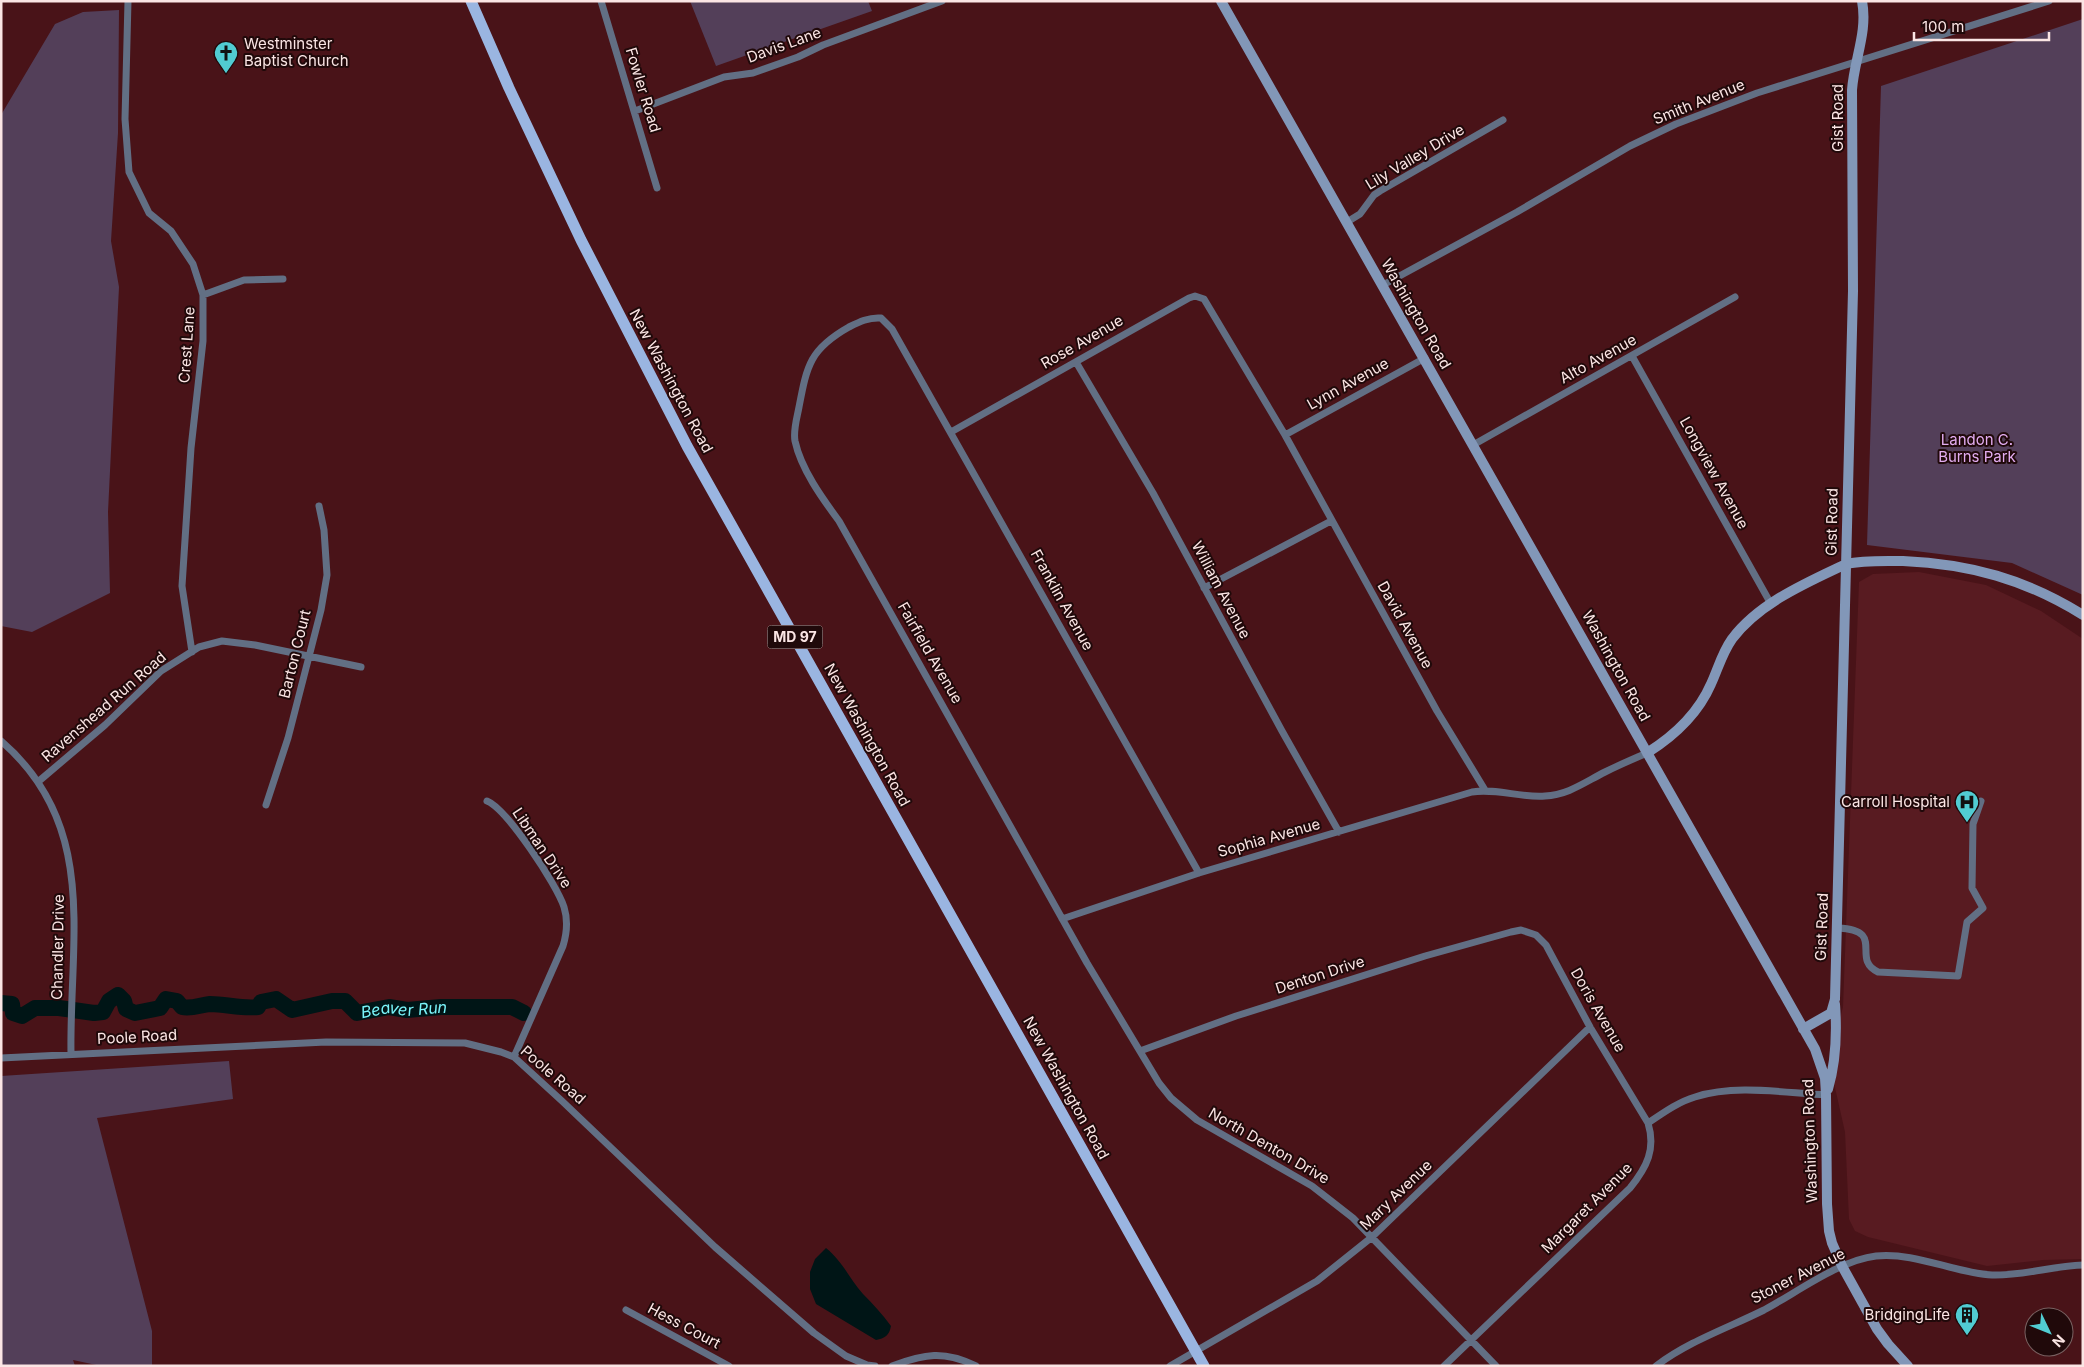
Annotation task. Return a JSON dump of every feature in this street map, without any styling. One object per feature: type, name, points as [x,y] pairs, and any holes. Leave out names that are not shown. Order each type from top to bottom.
[{"type":"main road","name":"New Washington Road","points":[[471,1],[509,88],[581,240],[687,446],[1204,1366]]},
{"type":"main road","name":"Washington Road","points":[[1220,1],[1425,358],[1821,1063],[1826,1094],[1828,1219],[1832,1243],[1842,1266],[1877,1329],[1908,1366]]},
{"type":"main road","name":"Gist Road","points":[[1803,1029],[1831,1013],[1834,999],[1838,928],[1842,672],[1853,291],[1852,90],[1864,27],[1862,1]]},
{"type":"main road","points":[[1647,753],[1672,736],[1691,717],[1707,694],[1721,658],[1731,641],[1750,620],[1772,604],[1846,564],[1893,561],[1934,562],[1973,568],[2020,582],[2046,593],[2083,615]]},
{"type":"main road","points":[[1826,1094],[1832,1075],[1837,1026],[1834,999]]},
{"type":"street","name":"Crest Lane","points":[[128,1],[126,119],[129,172],[149,213],[171,231],[193,264],[203,295],[203,341],[191,448],[182,586],[192,652]]},
{"type":"street","name":"Fowler Road","points":[[601,1],[657,188]]},
{"type":"street","name":"Davis Lane","points":[[635,111],[724,78],[753,73],[798,57],[823,45],[942,1]]},
{"type":"street","name":"Smith Avenue","points":[[1383,285],[1462,243],[1630,146],[1656,133],[1757,94],[2049,1]]},
{"type":"street","name":"Lily Valley Drive","points":[[1347,222],[1360,214],[1374,195],[1380,191],[1503,120]]},
{"type":"street","points":[[203,295],[244,280],[283,279]]},
{"type":"street","name":"Rose Avenue","points":[[951,432],[1149,319],[1195,296],[1204,300],[1219,322]]},
{"type":"street","name":"Alto Avenue","points":[[1473,445],[1735,297]]},
{"type":"street","name":"Fairfield Avenue","points":[[900,341],[886,322],[881,318],[874,317],[860,321],[829,338],[822,345],[811,362],[803,386],[794,429],[797,449],[813,481],[839,521],[951,718],[1062,919],[1140,1051]]},
{"type":"street","name":"David Avenue","points":[[1219,322],[1285,434],[1331,521],[1437,711],[1485,790]]},
{"type":"street","name":"Franklin Avenue","points":[[900,341],[1199,873]]},
{"type":"street","name":"Longview Avenue","points":[[1632,356],[1772,604]]},
{"type":"street","name":"Lynn Avenue","points":[[1285,434],[1425,358]]},
{"type":"street","name":"William Avenue","points":[[1076,362],[1153,493],[1339,832]]},
{"type":"street","name":"Barton Court","points":[[266,806],[288,738],[321,610],[327,575],[324,530],[319,506]]},
{"type":"street","points":[[1204,588],[1331,521]]},
{"type":"street","name":"Ravenshead Run Road","points":[[39,781],[105,725],[162,671],[199,647],[222,641],[255,645],[361,668]]},
{"type":"street","name":"Chandler Drive","points":[[1,741],[16,754],[39,781],[64,834],[72,872],[75,947],[71,989],[71,1054]]},
{"type":"street","points":[[1485,790],[1534,796],[1557,795],[1647,753]]},
{"type":"street","name":"Sophia Avenue","points":[[1062,919],[1199,873],[1445,799],[1485,790]]},
{"type":"street","name":"Libman Drive","points":[[487,800],[496,806],[520,835],[554,885],[560,897],[566,918],[563,946],[514,1057]]},
{"type":"street","points":[[1838,928],[1851,928],[1864,936],[1867,944],[1866,962],[1868,966],[1878,972],[1958,976],[1967,922],[1983,908],[1972,888],[1973,824],[1981,801]]},
{"type":"street","name":"Doris Avenue","points":[[1511,932],[1521,930],[1531,933],[1536,935],[1546,945],[1590,1027],[1648,1122]]},
{"type":"street","name":"Denton Drive","points":[[1140,1051],[1236,1016],[1425,956],[1511,932]]},
{"type":"street","name":"Mary Avenue","points":[[1196,1351],[1317,1281],[1372,1237],[1590,1027]]},
{"type":"street","name":"Poole Road","points":[[1,1058],[326,1042],[465,1043],[484,1046],[514,1057],[600,1136],[679,1213],[814,1333],[846,1356],[867,1365],[875,1366]]},
{"type":"street","name":"North Denton Drive","points":[[1140,1051],[1159,1083],[1184,1111],[1221,1136],[1312,1186],[1329,1198],[1372,1237],[1496,1366]]},
{"type":"street","points":[[1648,1122],[1673,1106],[1708,1094],[1747,1091],[1826,1094]]},
{"type":"street","name":"Margaret Avenue","points":[[1444,1366],[1605,1212],[1645,1170],[1651,1153],[1651,1133],[1648,1122]]},
{"type":"street","name":"Stoner Avenue","points":[[1656,1366],[1687,1346],[1763,1310],[1842,1266],[1864,1259],[1884,1256],[1912,1259],[1990,1275],[2014,1274],[2053,1267],[2083,1265]]},
{"type":"street","name":"Hess Court","points":[[626,1310],[729,1366]]},
{"type":"street","points":[[1170,1366],[1196,1351]]},
{"type":"street","points":[[892,1366],[918,1357],[936,1354],[961,1359],[976,1366]]},
{"type":"shaded area","name":"Carroll Hospital","points":[[1919,572],[1986,585],[2041,611],[2083,639],[2083,1259],[2043,1260],[1987,1266],[1868,1237],[1855,1231],[1849,1219],[1845,1132],[1829,1061],[1843,1007],[1859,582],[1873,574]]},
{"type":"shaded area","points":[[826,1248],[891,1326],[888,1334],[884,1337],[876,1340],[816,1304],[810,1289],[810,1272],[815,1259]]},
{"type":"green space","points":[[690,1],[868,1],[872,11],[716,66]]},
{"type":"green space","points":[[119,10],[118,133],[111,241],[119,287],[108,512],[110,593],[32,632],[1,626],[1,115],[55,24],[83,12]]},
{"type":"green space","name":"Landon C. Burns Park","points":[[2083,19],[2083,595],[2012,563],[1867,545],[1881,86]]},
{"type":"green space","points":[[229,1061],[233,1099],[97,1118],[152,1331],[152,1366],[101,1366],[73,1360],[75,1366],[1,1366],[1,1076]]},
{"type":"waterway","name":"Beaver Run","points":[[1,1003],[12,1004],[13,1013],[22,1016],[35,1008],[59,1008],[94,1013],[103,1012],[109,1001],[118,995],[124,1001],[126,1009],[135,1013],[160,1008],[166,999],[177,1001],[182,1007],[210,1004],[258,1007],[261,1002],[276,999],[292,1010],[332,1001],[345,1001],[357,1013],[389,1007],[407,1010],[441,1007],[512,1007],[524,1013]]},
{"type":"place","name":"Westminster Baptist Church","points":[[226,74]]},
{"type":"place","name":"Carroll Hospital","points":[[1967,823]]},
{"type":"place","name":"BridgingLife","points":[[1967,1336]]}]
